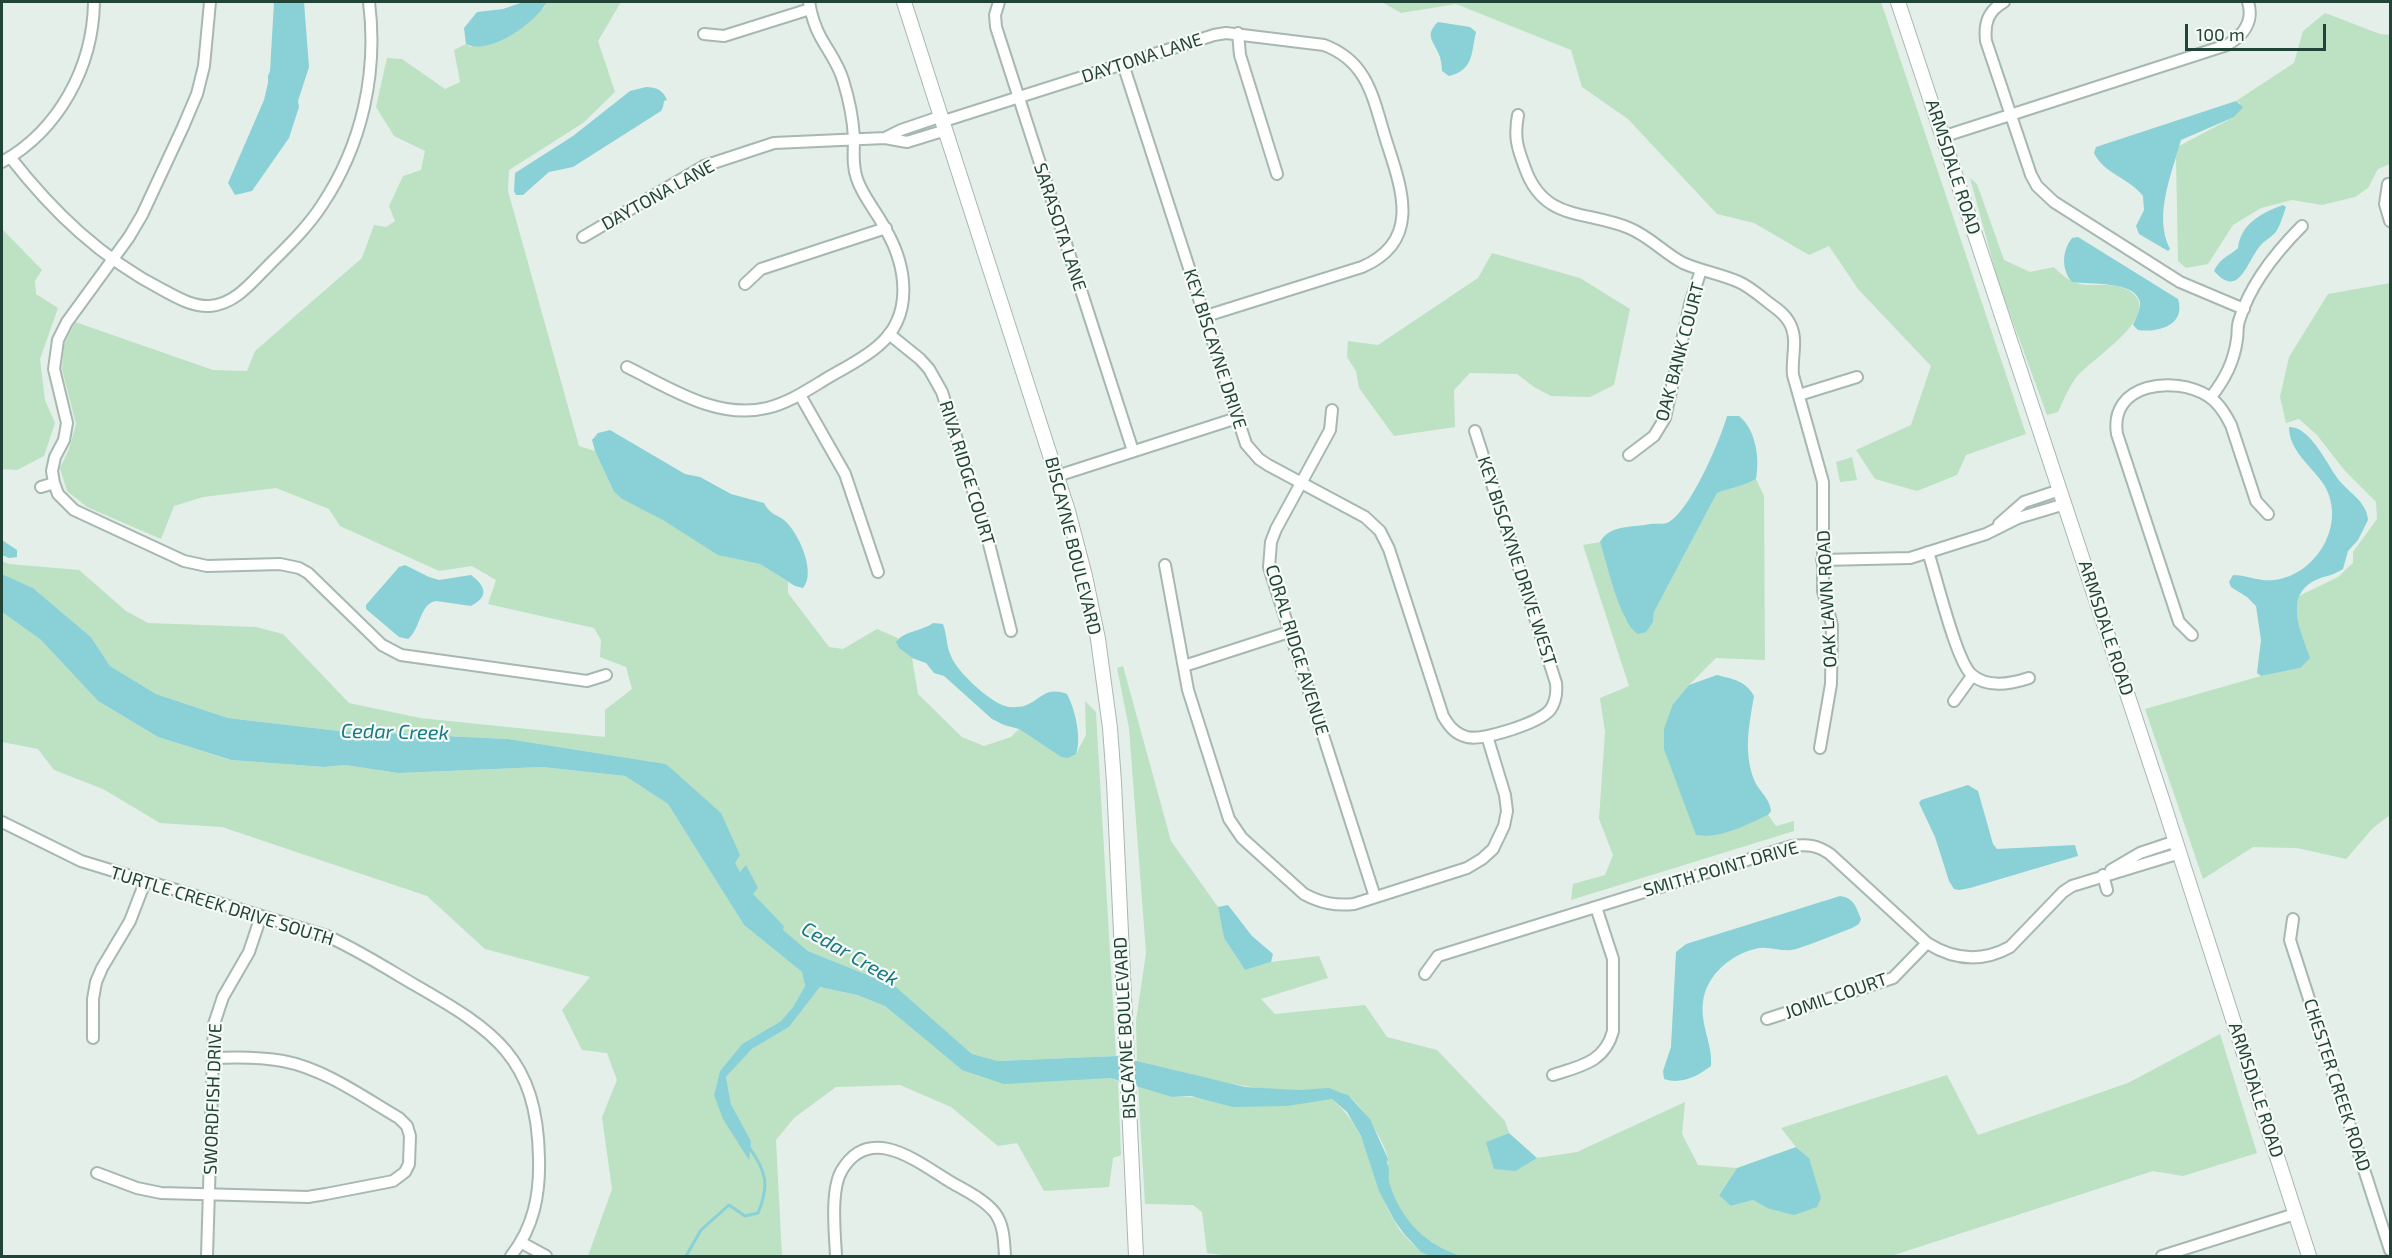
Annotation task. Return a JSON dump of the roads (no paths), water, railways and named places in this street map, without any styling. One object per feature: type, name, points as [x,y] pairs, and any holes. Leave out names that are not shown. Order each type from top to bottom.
[{"type":"street","points":[[94,2],[90,42],[71,91],[54,117],[36,138],[6,160],[66,222],[112,260],[141,279],[195,305],[210,306],[225,303],[240,295],[301,233],[338,178],[350,153],[365,104],[371,61],[369,2]]},
{"type":"street","points":[[210,2],[204,66],[197,94],[142,215],[67,322],[58,340],[54,369],[67,423],[64,440],[55,457],[52,471],[58,494],[74,510],[196,565],[280,564],[299,568],[308,573],[382,645],[401,655],[587,681],[606,675]]},
{"type":"street","name":"BISCAYNE BOULEVARD","points":[[904,2],[1057,476],[1085,576],[1104,683],[1114,782],[1136,1257]]},
{"type":"street","name":"SARASOTA LANE","points":[[999,2],[995,15],[996,27],[1133,451]]},
{"type":"street","name":"ARMSDALE ROAD","points":[[1898,2],[2178,847],[2309,1257]]},
{"type":"street","points":[[2004,2],[1989,14],[1985,27],[1986,41],[2031,175],[2037,186],[2054,202],[2180,282],[2244,309]]},
{"type":"street","points":[[1942,137],[2227,45],[2238,39],[2246,30],[2250,19],[2248,2]]},
{"type":"street","points":[[627,367],[703,404],[735,411],[768,408],[800,395],[869,353],[889,334],[903,305],[905,287],[894,245],[886,228],[862,192],[857,179],[854,167],[852,119],[843,81],[832,53],[820,36],[809,5],[724,36],[704,34]]},
{"type":"street","points":[[1238,33],[1240,55],[1277,174]]},
{"type":"street","name":"DAYTONA LANE","points":[[583,237],[694,171],[714,162],[781,142],[885,138],[901,130],[944,122],[1214,35],[1238,33],[1324,45],[1343,54],[1353,61],[1366,78],[1402,189],[1403,214],[1396,239],[1380,257],[1362,267],[1206,316]]},
{"type":"street","name":"KEY BISCAYNE DRIVE","points":[[1123,64],[1246,444],[1259,459],[1365,518],[1385,538],[1443,716],[1457,733],[1467,737],[1486,736]]},
{"type":"street","name":"OAK LAWN ROAD","points":[[1518,115],[1516,143],[1530,183],[1547,202],[1570,213],[1631,228],[1682,262],[1739,282],[1783,313],[1794,334],[1795,347],[1792,364],[1798,395],[1823,482],[1823,591],[1832,625],[1831,684],[1820,748]]},
{"type":"street","points":[[2388,184],[2385,204],[2391,221]]},
{"type":"street","points":[[2211,397],[2225,379],[2233,360],[2238,323],[2244,309],[2274,255],[2302,226]]},
{"type":"street","points":[[745,284],[761,269],[886,228]]},
{"type":"street","name":"OAK BANK COURT","points":[[1629,456],[1654,436],[1665,418],[1690,304],[1701,270]]},
{"type":"street","name":"RIVA RIDGE COURT","points":[[889,334],[920,359],[942,392],[986,531],[1011,631]]},
{"type":"street","points":[[1798,395],[1857,377]]},
{"type":"street","points":[[2192,635],[2179,622],[2117,434],[2115,422],[2118,408],[2127,397],[2140,390],[2175,385],[2194,389],[2211,397],[2231,425],[2256,501],[2268,514]]},
{"type":"street","points":[[800,395],[845,474],[878,572]]},
{"type":"street","name":"CORAL RIDGE AVENUE","points":[[1332,410],[1330,430],[1276,529],[1269,555],[1272,578],[1375,897]]},
{"type":"street","points":[[1057,476],[1237,418]]},
{"type":"street","name":"KEY BISCAYNE DRIVE WEST","points":[[1475,431],[1557,692],[1551,708],[1545,715],[1486,736]]},
{"type":"street","points":[[41,487],[54,483]]},
{"type":"street","points":[[1822,560],[1893,560],[1928,552],[1986,534],[2024,502],[2060,490]]},
{"type":"street","points":[[1995,528],[2065,504]]},
{"type":"street","points":[[1928,552],[1961,657],[1972,676],[1995,684],[2010,684],[2029,678]]},
{"type":"street","points":[[1165,565],[1192,700],[1229,819],[1234,829],[1304,894],[1326,904],[1354,904],[1467,868],[1482,859],[1492,849],[1504,826],[1507,811],[1505,795],[1486,736]]},
{"type":"street","points":[[1184,666],[1289,632]]},
{"type":"street","points":[[1954,701],[1972,676]]},
{"type":"street","name":"TURTLE CREEK DRIVE SOUTH","points":[[2,822],[81,861],[327,936],[362,953],[467,1014],[490,1033],[507,1052],[529,1092],[538,1131],[538,1189],[533,1215],[522,1243],[511,1257]]},
{"type":"street","name":"SMITH POINT DRIVE","points":[[1425,974],[1438,956],[1792,846],[1807,844],[1821,848],[1830,854],[1927,943],[1942,952],[1966,958],[2000,952],[2019,940],[2063,892],[2072,886],[2103,875],[2140,853],[2178,847]]},
{"type":"street","points":[[2103,875],[2107,890]]},
{"type":"street","points":[[93,1038],[93,999],[96,982],[130,921],[145,882]]},
{"type":"street","points":[[1553,1075],[1588,1064],[1597,1058],[1610,1042],[1613,1031],[1613,959],[1596,907]]},
{"type":"street","name":"SWORDFISH DRIVE","points":[[207,1257],[214,1024],[218,1009],[249,952],[261,916]]},
{"type":"street","name":"CHESTER CREEK ROAD","points":[[2293,919],[2290,940],[2387,1226],[2391,1250]]},
{"type":"street","name":"JOMIL COURT","points":[[1767,1019],[1893,978],[1927,943]]},
{"type":"street","points":[[97,1173],[137,1188],[161,1193],[308,1197],[399,1178],[409,1164],[410,1136],[407,1126],[399,1118],[323,1074],[282,1061],[213,1058]]},
{"type":"street","points":[[835,1252],[835,1194],[841,1171],[848,1162],[866,1150],[890,1149],[901,1152],[988,1205],[1001,1225],[1005,1257]]},
{"type":"street","points":[[2162,1257],[2295,1214]]},
{"type":"street","points":[[522,1243],[546,1257]]},
{"type":"water","points":[[274,2],[304,2],[309,67],[289,138],[252,191],[235,195],[228,183],[264,100],[268,83]]},
{"type":"water","points":[[523,2],[547,2],[533,19],[511,35],[487,45],[466,44],[464,28],[477,12],[503,9]]},
{"type":"water","points":[[1438,22],[1470,27],[1476,32],[1472,54],[1467,65],[1463,70],[1449,76],[1442,71],[1440,57],[1431,35],[1431,31]]},
{"type":"water","points":[[646,87],[659,90],[667,100],[664,101],[661,111],[573,167],[549,172],[523,195],[516,195],[514,191],[515,173],[573,136],[630,91]]},
{"type":"water","points":[[2236,101],[2243,107],[2234,117],[2181,140],[2169,180],[2164,209],[2163,223],[2170,249],[2168,251],[2139,234],[2136,226],[2144,210],[2143,196],[2131,184],[2103,166],[2094,153],[2096,147]]},
{"type":"water","points":[[2283,205],[2286,207],[2277,231],[2260,246],[2242,275],[2230,281],[2223,279],[2214,271],[2222,260],[2238,248],[2243,232],[2254,220]]},
{"type":"water","points":[[2078,237],[2178,299],[2178,315],[2174,321],[2154,330],[2138,330],[2133,325],[2140,302],[2130,290],[2111,285],[2072,282],[2068,277],[2064,260],[2066,249],[2072,238]]},
{"type":"water","points":[[1727,416],[1739,416],[1753,437],[1757,454],[1756,479],[1717,493],[1654,612],[1653,622],[1646,632],[1638,634],[1631,628],[1620,606],[1600,542],[1604,536],[1615,529],[1667,523],[1678,515],[1704,474]]},
{"type":"water","points":[[2289,427],[2296,428],[2310,438],[2340,482],[2364,507],[2368,520],[2358,540],[2348,551],[2343,569],[2309,584],[2302,591],[2298,600],[2300,630],[2310,658],[2300,668],[2261,676],[2257,673],[2261,640],[2256,606],[2231,587],[2229,582],[2233,575],[2274,580],[2290,576],[2304,568],[2316,557],[2325,543],[2332,513],[2329,497],[2322,482],[2296,450]]},
{"type":"water","points":[[610,430],[685,474],[700,477],[731,494],[764,503],[770,511],[788,524],[797,537],[807,565],[807,581],[803,588],[795,586],[760,564],[718,555],[663,520],[622,499],[614,492],[592,440],[598,433]]},
{"type":"water","points":[[2,540],[17,550],[17,557],[9,558],[2,555]]},
{"type":"water","points":[[405,565],[439,580],[471,575],[480,583],[483,595],[471,606],[436,601],[430,603],[412,635],[408,639],[399,637],[366,609],[366,605],[399,567]]},
{"type":"water","points":[[2,574],[33,588],[91,637],[110,666],[156,694],[228,718],[339,731],[508,739],[666,764],[721,813],[740,855],[735,863],[740,872],[746,865],[758,888],[753,894],[784,926],[783,930],[808,951],[895,986],[972,1054],[998,1061],[1116,1056],[1245,1087],[1298,1090],[1329,1088],[1348,1095],[1370,1119],[1388,1159],[1390,1185],[1408,1220],[1438,1246],[1462,1256],[1430,1256],[1421,1252],[1405,1235],[1394,1220],[1379,1191],[1361,1136],[1347,1112],[1332,1099],[1287,1106],[1233,1107],[1191,1096],[1172,1097],[1110,1078],[1004,1084],[962,1070],[885,1006],[857,995],[820,987],[789,1027],[752,1049],[726,1077],[731,1104],[751,1141],[749,1160],[723,1119],[714,1095],[720,1071],[742,1044],[781,1021],[793,1007],[805,986],[802,972],[744,925],[668,804],[625,776],[542,767],[398,773],[345,765],[324,767],[231,760],[158,737],[98,701],[41,640],[2,612]]},
{"type":"water","points":[[933,623],[943,624],[949,652],[959,670],[999,703],[1007,707],[1020,707],[1048,692],[1067,694],[1077,724],[1076,754],[1068,758],[1061,757],[1019,729],[992,719],[944,676],[934,673],[926,663],[912,658],[899,648],[896,642],[899,638]]},
{"type":"water","points":[[1717,675],[1743,684],[1754,696],[1748,739],[1749,761],[1755,782],[1767,799],[1771,811],[1768,815],[1733,830],[1705,836],[1696,835],[1664,749],[1664,729],[1673,704],[1689,685]]},
{"type":"water","points":[[1968,785],[1978,791],[1993,844],[1997,849],[2075,845],[2078,856],[1970,888],[1954,889],[1949,881],[1935,837],[1919,803],[1921,800]]},
{"type":"water","points":[[1840,896],[1854,904],[1861,919],[1859,924],[1796,949],[1759,948],[1749,951],[1730,960],[1715,974],[1705,992],[1703,1002],[1703,1019],[1711,1066],[1683,1080],[1664,1079],[1663,1071],[1671,1047],[1676,952],[1686,944]]},
{"type":"water","points":[[1228,905],[1252,936],[1273,954],[1271,962],[1245,970],[1224,938],[1218,907]]},
{"type":"water","points":[[1509,1133],[1537,1158],[1516,1171],[1494,1169],[1486,1142]]},
{"type":"water","points":[[1796,1147],[1809,1158],[1821,1198],[1817,1207],[1794,1215],[1767,1208],[1753,1200],[1731,1206],[1719,1195],[1737,1168]]},
{"type":"waterway","points":[[686,1256],[701,1230],[729,1205],[745,1216],[758,1213],[764,1194],[764,1178],[749,1147]]},
{"type":"water label","name":"Cedar Creek","points":[[395,732]]},
{"type":"water label","name":"Cedar Creek","points":[[850,954]]}]
